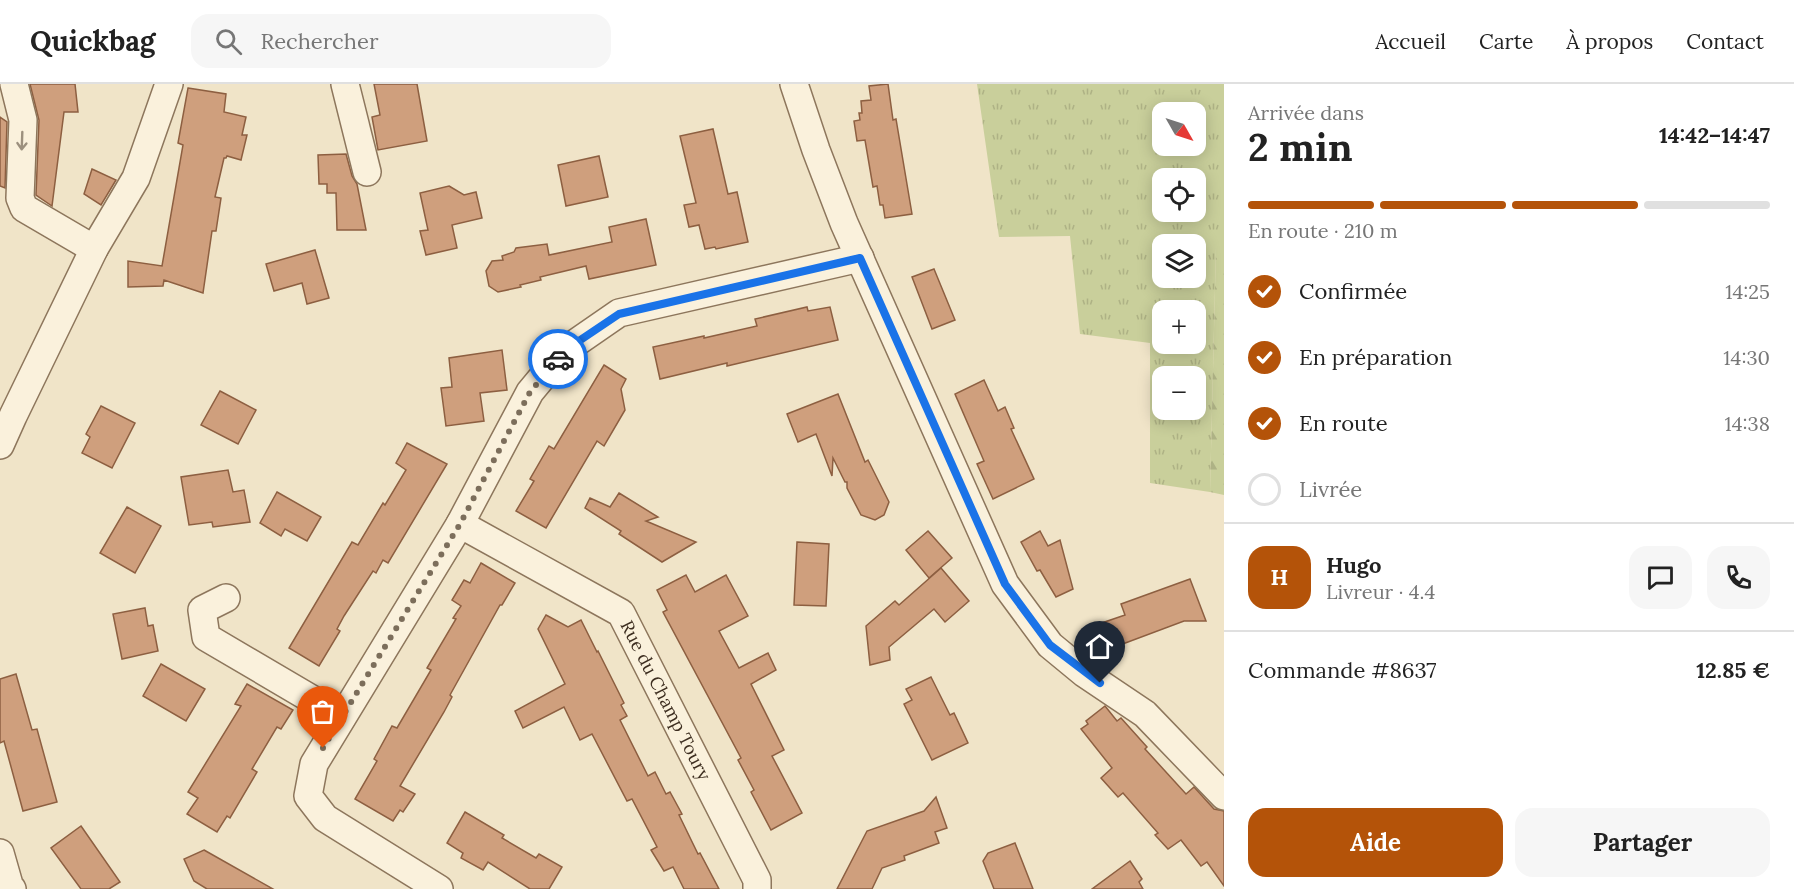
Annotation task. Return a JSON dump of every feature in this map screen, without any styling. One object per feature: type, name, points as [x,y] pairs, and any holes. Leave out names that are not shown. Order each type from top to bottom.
[{"type":"street","points":[[14,84],[23,120],[20,198],[24,208],[94,249]]},
{"type":"street","points":[[0,445],[94,249],[136,178],[169,84]]},
{"type":"street","points":[[345,84],[367,172]]},
{"type":"street","points":[[794,84],[844,224],[1005,584],[1050,645],[1084,673],[1145,714],[1224,796]]},
{"type":"street","points":[[439,889],[325,818],[308,796],[314,764],[460,524],[530,392],[564,351],[619,314],[860,258]]},
{"type":"street","name":"Rue du Champ Toury","points":[[460,524],[621,613],[757,880],[757,889]]},
{"type":"street","points":[[226,598],[202,610],[206,637],[342,717]]},
{"type":"street","points":[[0,853],[12,889]]},
{"type":"green space","points":[[977,84],[1224,84],[1224,248],[1216,248],[1210,492],[1150,483],[1150,343],[1080,334],[1070,236],[999,237]]},
{"type":"green space","points":[[1216,248],[1224,248],[1224,495],[1210,492]]},
{"type":"building","points":[[30,84],[75,84],[78,112],[64,112],[52,206],[36,195],[39,120]]},
{"type":"building","points":[[374,84],[417,84],[427,141],[378,150],[372,117],[380,115]]},
{"type":"building","points":[[888,84],[912,214],[885,218],[877,186],[873,187],[865,140],[857,141],[854,121],[860,120],[861,101],[871,100],[869,86]]},
{"type":"building","points":[[188,88],[226,94],[224,112],[246,117],[242,135],[247,135],[241,160],[227,156],[224,158],[215,197],[221,198],[216,231],[212,231],[203,293],[164,280],[163,286],[128,287],[128,261],[162,266],[183,145],[178,143]]},
{"type":"building","points":[[0,117],[7,122],[5,188],[0,186]]},
{"type":"building","points":[[713,129],[728,194],[737,192],[748,242],[705,249],[699,225],[689,227],[684,205],[696,203],[680,136]]},
{"type":"building","points":[[346,154],[352,176],[357,184],[366,230],[337,230],[336,193],[327,193],[327,184],[319,184],[318,155]]},
{"type":"building","points":[[599,156],[608,197],[566,206],[558,165]]},
{"type":"building","points":[[92,169],[116,180],[101,205],[84,194]]},
{"type":"building","points":[[449,186],[464,195],[476,192],[482,218],[452,225],[457,248],[426,255],[420,231],[428,230],[420,193]]},
{"type":"building","points":[[646,219],[656,265],[589,279],[586,266],[540,277],[541,280],[498,292],[489,286],[486,271],[492,261],[503,260],[502,256],[514,252],[516,248],[547,244],[549,255],[612,242],[609,227]]},
{"type":"building","points":[[315,250],[329,298],[307,304],[302,283],[274,291],[266,264]]},
{"type":"building","points":[[934,269],[955,320],[932,329],[912,277]]},
{"type":"building","points":[[807,307],[808,311],[830,307],[838,340],[660,379],[653,347],[757,326],[755,319]]},
{"type":"building","points":[[502,350],[507,390],[480,393],[484,421],[446,426],[441,388],[452,387],[449,358]]},
{"type":"building","points":[[604,365],[626,379],[621,389],[625,410],[604,446],[597,441],[546,528],[516,511],[534,481],[530,479],[549,446],[554,449]]},
{"type":"building","points":[[984,380],[998,411],[1005,407],[1014,428],[1011,429],[1034,479],[993,499],[977,464],[984,461],[955,394]]},
{"type":"building","points":[[220,391],[256,410],[238,444],[201,425]]},
{"type":"building","points":[[838,394],[865,462],[868,460],[889,502],[884,515],[875,520],[861,515],[847,488],[847,482],[833,458],[832,476],[816,434],[798,442],[787,414]]},
{"type":"building","points":[[101,406],[135,423],[112,468],[82,453],[90,437],[86,434]]},
{"type":"building","points":[[407,443],[447,464],[388,563],[383,560],[376,573],[373,571],[344,616],[337,629],[340,631],[319,666],[289,648],[352,542],[358,545],[406,470],[396,463]]},
{"type":"building","points":[[228,470],[233,492],[244,490],[250,522],[213,527],[212,522],[189,525],[181,477]]},
{"type":"building","points":[[277,492],[321,517],[307,541],[285,529],[281,536],[260,523]]},
{"type":"building","points":[[619,493],[658,517],[646,521],[696,542],[662,562],[619,534],[621,531],[585,508],[590,498],[610,507]]},
{"type":"building","points":[[127,507],[161,526],[135,573],[100,553]]},
{"type":"building","points":[[928,531],[952,558],[929,578],[906,550]]},
{"type":"building","points":[[1040,531],[1048,546],[1060,540],[1073,589],[1056,597],[1040,570],[1037,571],[1021,542]]},
{"type":"building","points":[[797,542],[829,544],[826,606],[794,605]]},
{"type":"building","points":[[481,563],[515,583],[500,605],[450,695],[452,697],[444,712],[400,786],[415,794],[403,812],[400,810],[393,821],[355,799],[377,761],[374,759],[392,726],[397,728],[431,670],[427,668],[456,619],[453,618],[461,606],[452,600],[464,580],[470,583]]},
{"type":"building","points":[[941,568],[969,601],[945,622],[934,609],[889,647],[890,660],[870,665],[866,626],[895,601],[899,605]]},
{"type":"building","points":[[686,575],[695,592],[726,575],[748,616],[719,631],[739,668],[768,653],[776,670],[751,684],[784,750],[772,756],[802,813],[771,830],[751,792],[754,790],[738,760],[741,758],[663,612],[667,610],[657,590]]},
{"type":"building","points":[[1190,579],[1206,621],[1184,621],[1112,648],[1110,642],[1094,648],[1087,628],[1125,615],[1121,604]]},
{"type":"building","points":[[145,608],[148,626],[153,625],[158,651],[122,659],[113,614]]},
{"type":"building","points":[[546,615],[568,627],[581,620],[624,703],[621,705],[627,716],[620,720],[648,776],[655,772],[666,794],[670,792],[682,814],[679,815],[698,854],[700,853],[719,889],[684,889],[673,867],[664,871],[651,850],[657,847],[632,799],[627,801],[592,734],[580,740],[564,707],[523,728],[515,711],[565,684],[538,629]]},
{"type":"building","points":[[161,664],[205,689],[186,721],[143,696]]},
{"type":"building","points":[[16,674],[32,730],[37,729],[57,802],[23,811],[4,741],[0,743],[0,679]]},
{"type":"building","points":[[931,677],[950,715],[954,713],[968,743],[932,760],[904,704],[912,700],[906,689]]},
{"type":"building","points":[[247,684],[293,710],[281,729],[277,727],[252,769],[257,772],[230,818],[227,816],[217,832],[187,814],[198,798],[188,792],[241,706],[235,704]]},
{"type":"building","points":[[1105,706],[1117,721],[1121,718],[1147,747],[1145,749],[1186,794],[1194,787],[1214,809],[1224,811],[1224,886],[1207,862],[1201,866],[1181,840],[1168,849],[1155,835],[1158,833],[1123,793],[1118,797],[1101,778],[1112,768],[1081,729],[1088,724],[1086,721]]},
{"type":"building","points":[[936,797],[947,828],[935,832],[939,843],[904,856],[905,860],[882,868],[872,889],[837,889],[867,831],[924,811]]},
{"type":"building","points":[[465,812],[504,835],[502,838],[536,858],[539,854],[562,867],[549,889],[530,889],[488,862],[483,870],[461,858],[463,853],[447,843]]},
{"type":"building","points":[[81,826],[120,882],[109,889],[81,889],[51,848]]},
{"type":"building","points":[[1015,843],[1033,889],[994,889],[983,861],[988,853]]},
{"type":"building","points":[[204,850],[273,889],[207,889],[194,881],[184,859]]},
{"type":"building","points":[[1130,861],[1142,879],[1139,882],[1143,889],[1092,889]]},
{"type":"way so far","points":[[323,748],[460,524],[530,392],[558,359]]},
{"type":"route","points":[[558,359],[564,351],[619,314],[860,258],[1005,584],[1050,645],[1100,683]]}]
